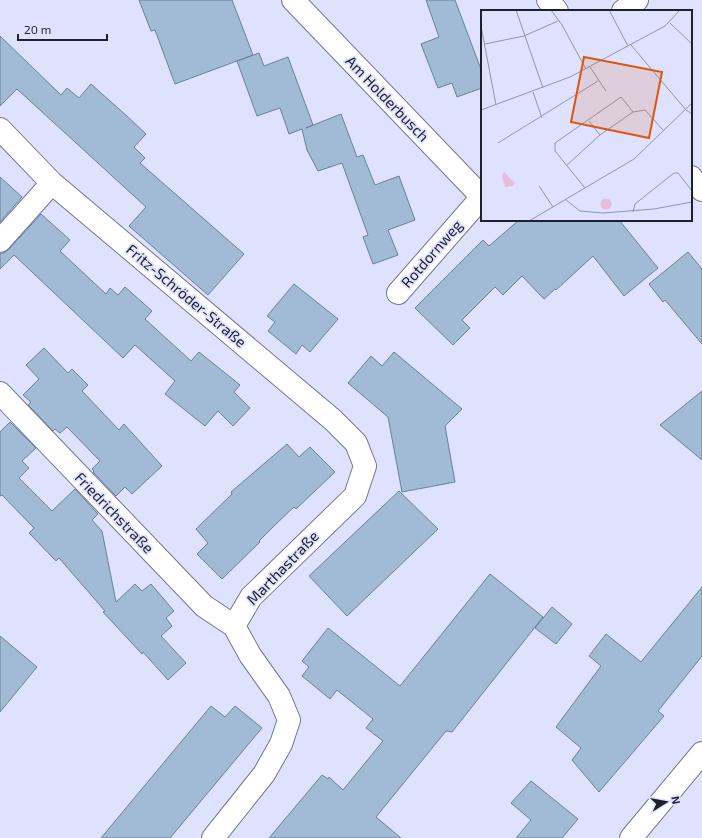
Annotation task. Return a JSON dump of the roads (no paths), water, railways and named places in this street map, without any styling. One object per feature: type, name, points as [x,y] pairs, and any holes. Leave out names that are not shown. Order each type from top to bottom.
[{"type":"street","name":"Am Holderbusch","points":[[293,0],[481,196]]},
{"type":"street","points":[[548,0],[556,10]]},
{"type":"street","points":[[624,10],[637,0]]},
{"type":"street","name":"Fritz-Schröder-Straße","points":[[0,129],[52,183],[333,420],[356,443],[365,466]]},
{"type":"street","points":[[692,178],[702,190]]},
{"type":"street","points":[[0,241],[52,183]]},
{"type":"street","name":"Rotdornweg","points":[[398,293],[481,198]]},
{"type":"street","name":"Friedrichstraße","points":[[0,394],[204,606],[234,626]]},
{"type":"street","name":"Marthastraße","points":[[234,626],[251,597],[355,496],[365,466]]},
{"type":"street","points":[[213,838],[264,774],[281,744],[289,720],[279,696],[250,655],[234,626]]},
{"type":"street","points":[[631,838],[702,753]]}]
